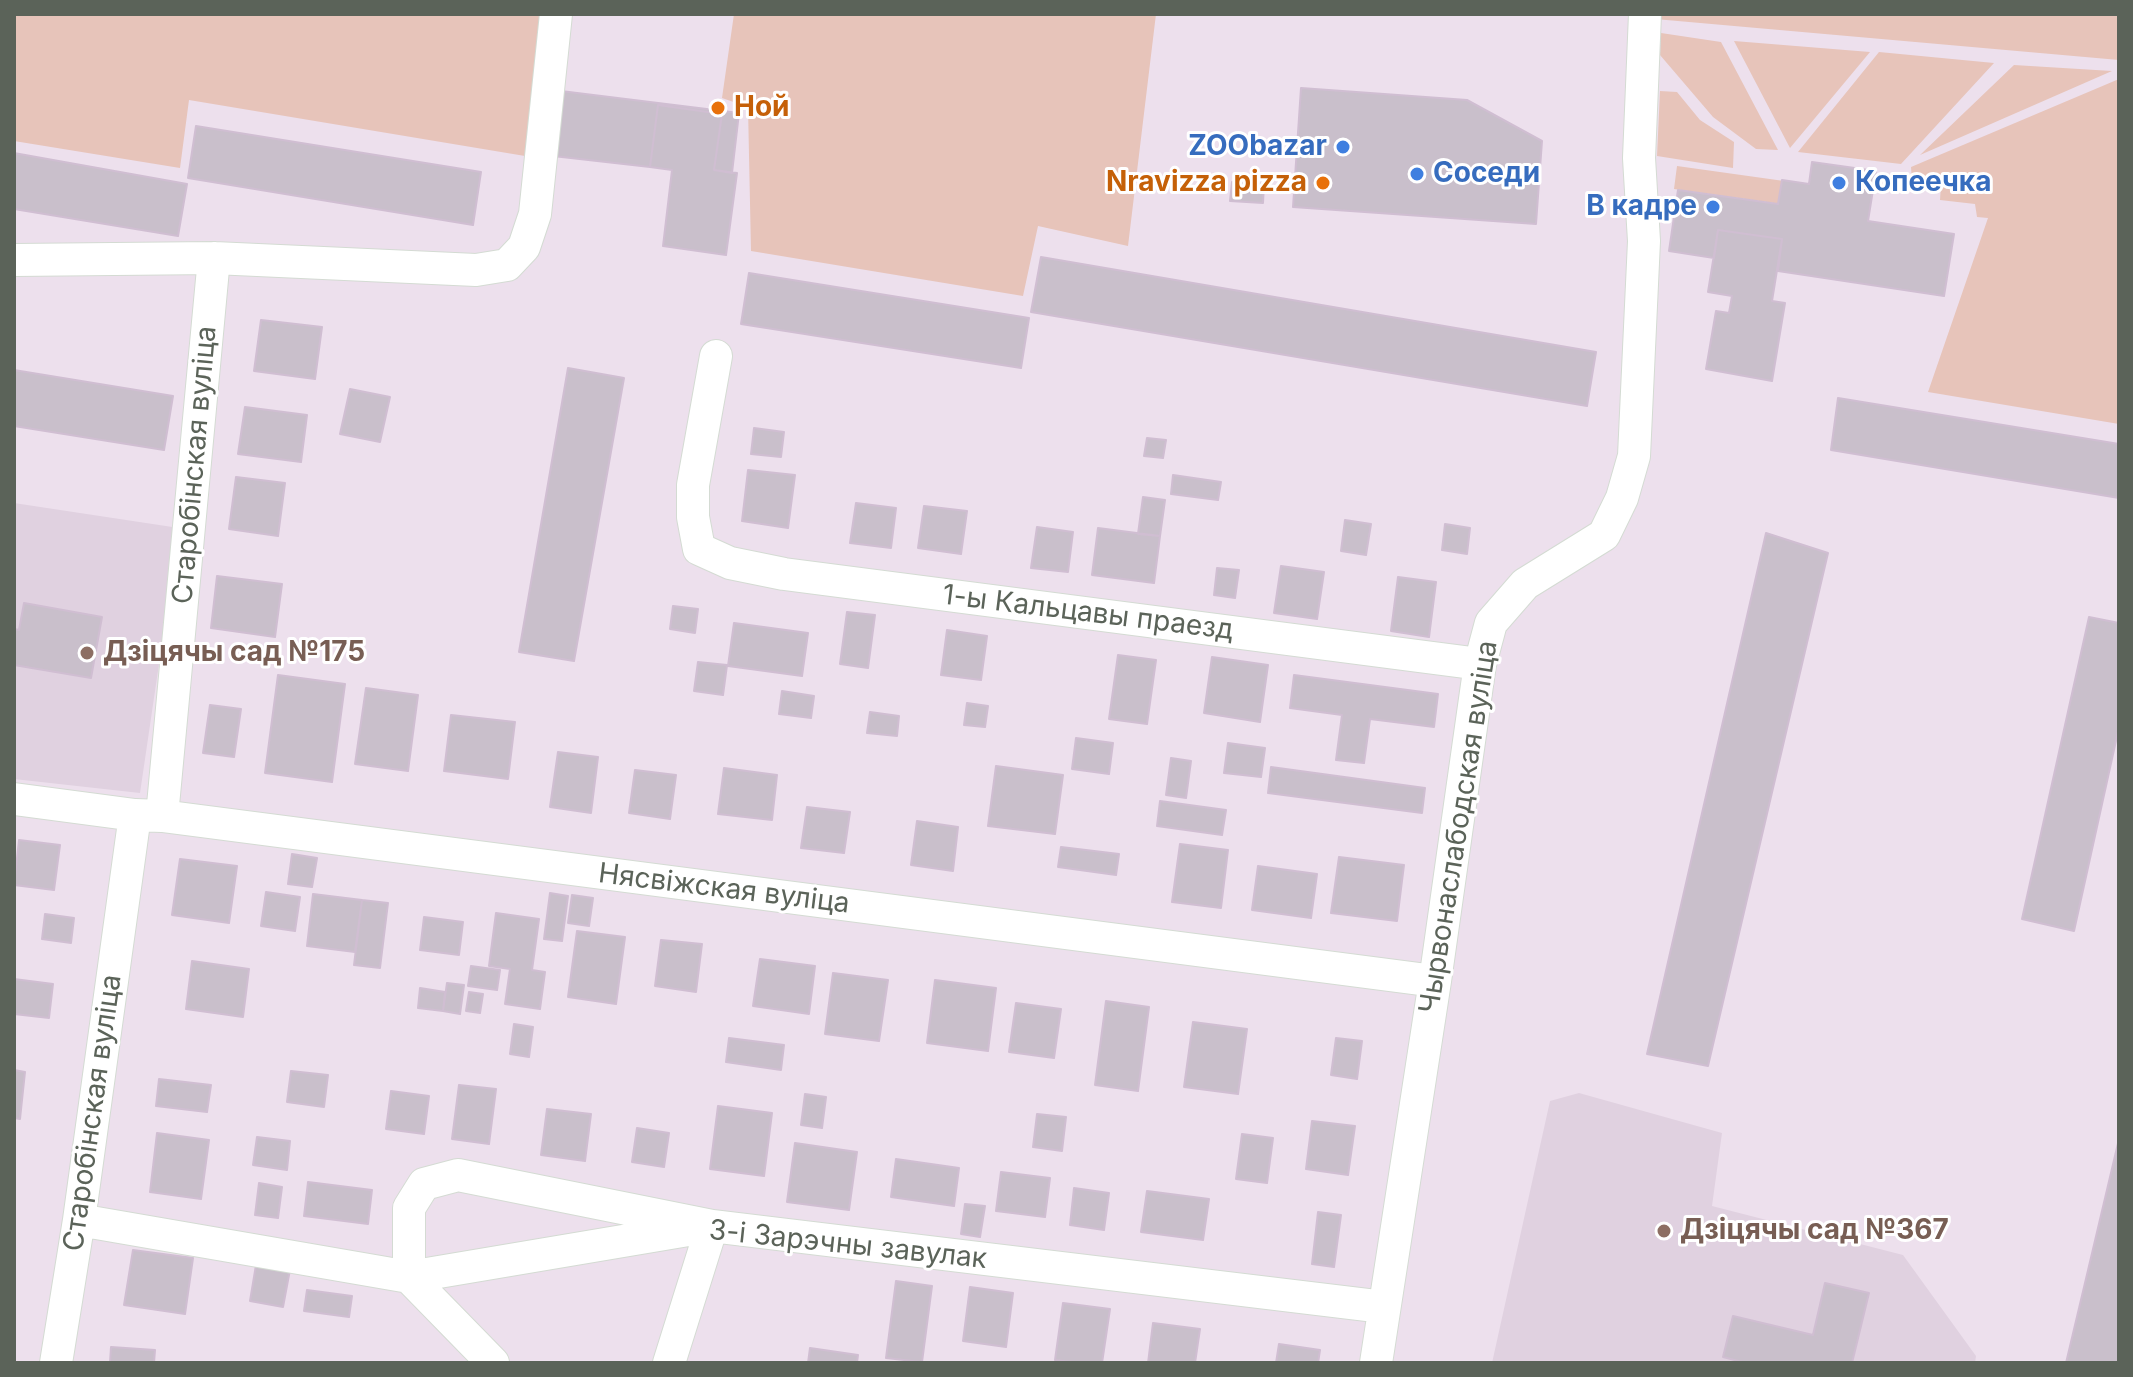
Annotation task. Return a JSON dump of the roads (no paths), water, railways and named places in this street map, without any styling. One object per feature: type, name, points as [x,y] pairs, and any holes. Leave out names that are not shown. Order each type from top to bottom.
[{"type":"street","points":[[14,260],[214,258],[476,270],[507,265],[524,247],[535,214],[556,14]]},
{"type":"street","name":"Чырвонаслабодская вуліца","points":[[1376,1363],[1480,664],[1491,623],[1525,584],[1604,535],[1622,498],[1634,456],[1644,241],[1639,158],[1645,14]]},
{"type":"street","name":"Старобінская вуліца","points":[[56,1363],[148,815],[214,258]]},
{"type":"street","name":"1-ы Кальцавы праезд","points":[[716,356],[693,485],[693,517],[699,549],[730,563],[784,574],[1480,664]]},
{"type":"street","name":"Нясвіжская вуліца","points":[[14,799],[1435,981]]},
{"type":"street","points":[[493,1363],[409,1277],[409,1208],[424,1184],[458,1175],[712,1226],[669,1363]]},
{"type":"street","name":"3-і Зарэчны завулак","points":[[79,1220],[409,1277],[712,1226],[1384,1307]]},
{"type":"place","name":"Ной","points":[[718,108]]},
{"type":"place","name":"ZOObazar","points":[[1343,147]]},
{"type":"place","name":"Соседи","points":[[1417,174]]},
{"type":"place","name":"Nravizza pizza","points":[[1323,183]]},
{"type":"place","name":"Копеечка","points":[[1839,183]]},
{"type":"place","name":"В кадре","points":[[1713,207]]},
{"type":"place","name":"Дзіцячы сад №175","points":[[87,653]]},
{"type":"place","name":"Дзіцячы сад №367","points":[[1664,1231]]}]
